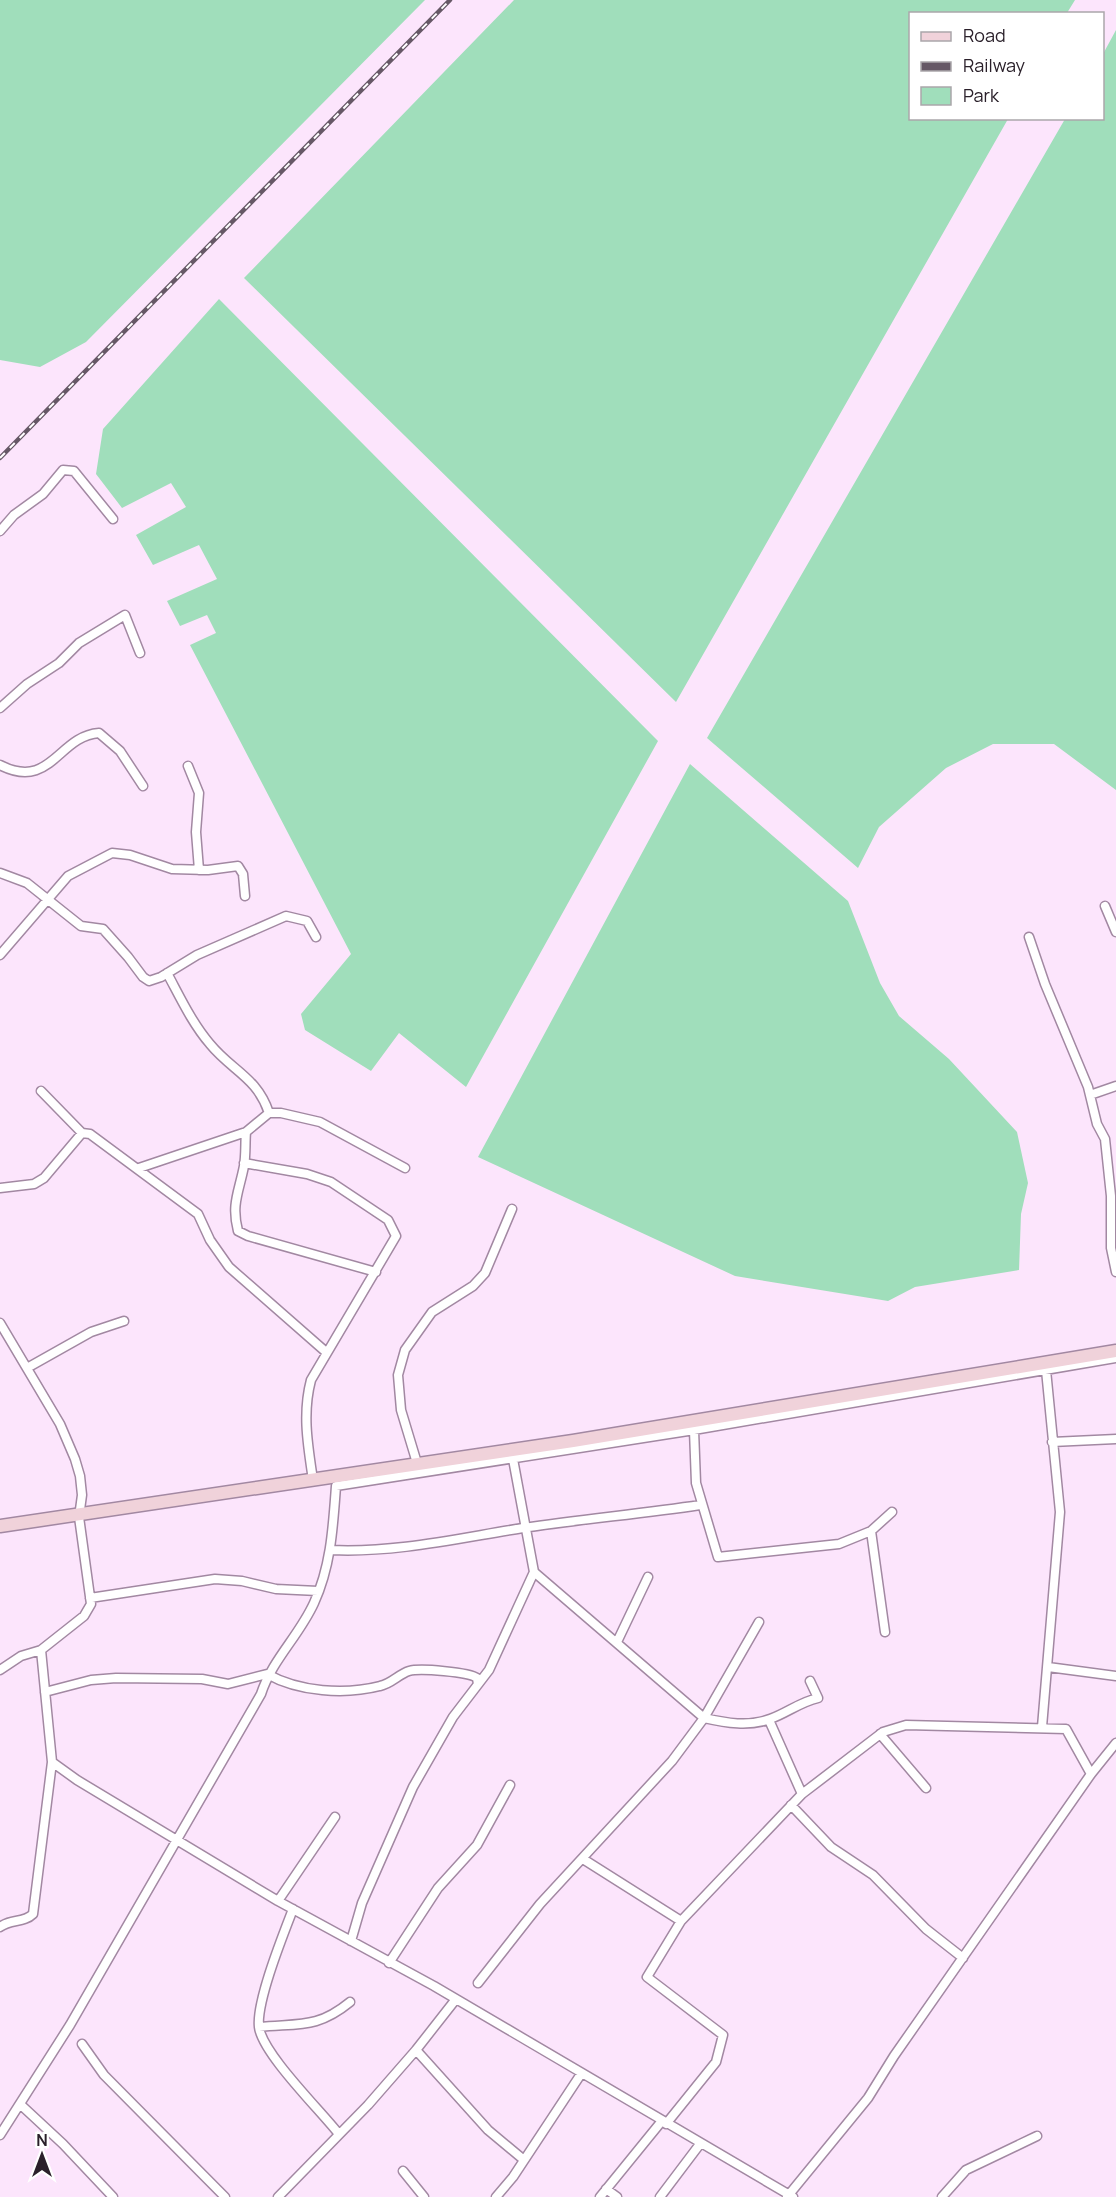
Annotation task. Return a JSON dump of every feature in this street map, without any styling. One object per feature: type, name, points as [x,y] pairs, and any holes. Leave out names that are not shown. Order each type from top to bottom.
[{"type":"main road","points":[[0,1527],[79,1517],[417,1463],[573,1441],[1116,1351]]},
{"type":"street","points":[[0,531],[14,516],[43,494],[63,470],[68,469],[74,471],[113,519]]},
{"type":"street","points":[[0,708],[27,684],[60,663],[79,643],[125,615],[140,653]]},
{"type":"street","points":[[0,765],[23,771],[39,771],[79,740],[99,733],[120,751],[144,786]]},
{"type":"street","points":[[188,766],[200,793],[196,832],[199,870]]},
{"type":"street","points":[[0,955],[68,876],[112,853],[130,855],[172,869],[199,870],[238,866],[243,874],[245,896]]},
{"type":"street","points":[[0,873],[27,883],[81,926],[103,929],[143,977],[149,981],[197,955],[286,916],[306,921],[316,937]]},
{"type":"street","points":[[1105,906],[1116,932]]},
{"type":"street","points":[[1029,937],[1090,1095],[1097,1124],[1105,1138],[1111,1196],[1111,1248],[1116,1272]]},
{"type":"street","points":[[167,973],[205,1038],[262,1093],[269,1113]]},
{"type":"street","points":[[1090,1095],[1116,1086]]},
{"type":"street","points":[[41,1090],[82,1133],[90,1134],[139,1168],[165,1192],[198,1214],[210,1240],[229,1267],[326,1352]]},
{"type":"street","points":[[139,1168],[246,1132],[269,1113],[281,1113],[320,1122],[405,1168]]},
{"type":"street","points":[[246,1132],[244,1163],[234,1201],[238,1231],[248,1236],[376,1272]]},
{"type":"street","points":[[0,1188],[34,1184],[44,1178],[82,1133]]},
{"type":"street","points":[[244,1163],[307,1174],[331,1182],[388,1220],[396,1236],[311,1380],[305,1401],[313,1480]]},
{"type":"street","points":[[417,1463],[401,1410],[398,1375],[405,1350],[432,1312],[473,1286],[485,1273],[512,1209]]},
{"type":"street","points":[[27,1368],[90,1332],[124,1321]]},
{"type":"street","points":[[0,1323],[60,1424],[75,1459],[82,1495],[79,1517],[91,1604],[84,1616],[41,1650],[21,1656],[0,1670]]},
{"type":"street","points":[[0,2135],[21,2105],[261,1694],[267,1674],[314,1604],[332,1550],[336,1486],[694,1430],[1116,1358]]},
{"type":"street","points":[[1042,1727],[1060,1512],[1046,1371]]},
{"type":"street","points":[[694,1430],[696,1483],[700,1505],[707,1518],[718,1557],[839,1544],[871,1531],[892,1512]]},
{"type":"street","points":[[1052,1442],[1116,1439]]},
{"type":"street","points":[[351,1941],[368,1887],[413,1787],[453,1717],[489,1670],[534,1572],[513,1459]]},
{"type":"street","points":[[332,1550],[362,1551],[416,1546],[525,1528],[700,1505]]},
{"type":"street","points":[[871,1531],[885,1632]]},
{"type":"street","points":[[534,1572],[705,1718],[734,1725],[769,1720],[803,1702],[818,1698],[810,1681]]},
{"type":"street","points":[[617,1642],[648,1577]]},
{"type":"street","points":[[90,1598],[215,1579],[242,1581],[276,1589],[318,1590]]},
{"type":"street","points":[[478,1983],[540,1904],[672,1761],[705,1718],[759,1622]]},
{"type":"street","points":[[0,1927],[8,1922],[29,1918],[33,1914],[52,1762],[41,1650]]},
{"type":"street","points":[[1048,1667],[1116,1676]]},
{"type":"street","points":[[45,1692],[91,1680],[116,1677],[193,1679],[228,1684],[267,1674],[278,1680],[327,1691],[378,1687],[392,1683],[408,1671],[471,1674],[477,1678],[478,1684]]},
{"type":"street","points":[[769,1720],[802,1794]]},
{"type":"street","points":[[617,2197],[603,2193],[716,2062],[723,2035],[647,1977],[681,1921],[802,1794],[880,1734],[906,1725],[1066,1729],[1091,1774]]},
{"type":"street","points":[[880,1734],[927,1788]]},
{"type":"street","points":[[52,1762],[77,1780],[278,1901],[456,1999],[789,2196],[868,2098],[1091,1774],[1116,1743]]},
{"type":"street","points":[[389,1963],[438,1888],[477,1845],[510,1785]]},
{"type":"street","points":[[792,1805],[831,1847],[873,1875],[926,1929],[963,1958]]},
{"type":"street","points":[[278,1901],[335,1818]]},
{"type":"street","points":[[583,1858],[681,1921]]},
{"type":"street","points":[[293,1909],[272,1968],[259,2027],[265,2045],[338,2133]]},
{"type":"street","points":[[278,2197],[338,2133],[368,2105],[416,2050],[456,1999]]},
{"type":"street","points":[[259,2027],[317,2023],[335,2014],[350,2002]]},
{"type":"street","points":[[82,2044],[104,2075],[225,2197]]},
{"type":"street","points":[[416,2050],[488,2130],[524,2160]]},
{"type":"street","points":[[496,2197],[524,2160],[581,2074]]},
{"type":"street","points":[[21,2105],[63,2144],[112,2197]]},
{"type":"street","points":[[942,2197],[966,2170],[1037,2136]]},
{"type":"street","points":[[660,2197],[700,2144]]},
{"type":"street","points":[[403,2171],[424,2197]]},
{"type":"green space","points":[[0,0],[425,0],[86,342],[40,367],[0,360]]},
{"type":"green space","points":[[514,0],[1075,0],[1068,12],[909,12],[909,120],[1007,120],[676,702],[244,278]]},
{"type":"green space","points":[[1116,30],[1116,790],[1054,744],[993,744],[946,768],[879,827],[858,868],[707,738],[1064,120],[1104,120],[1104,52]]},
{"type":"green space","points":[[219,299],[658,741],[466,1087],[399,1033],[371,1071],[305,1030],[301,1014],[351,954],[190,645],[216,633],[207,615],[180,626],[167,601],[217,579],[199,545],[153,565],[136,535],[186,507],[171,483],[122,508],[96,474],[103,429]]},
{"type":"green space","points":[[690,764],[848,901],[880,983],[899,1016],[949,1059],[1017,1132],[1028,1183],[1021,1214],[1019,1270],[915,1287],[888,1301],[735,1276],[478,1157]]},
{"type":"railway","points":[[0,458],[450,0]]}]
